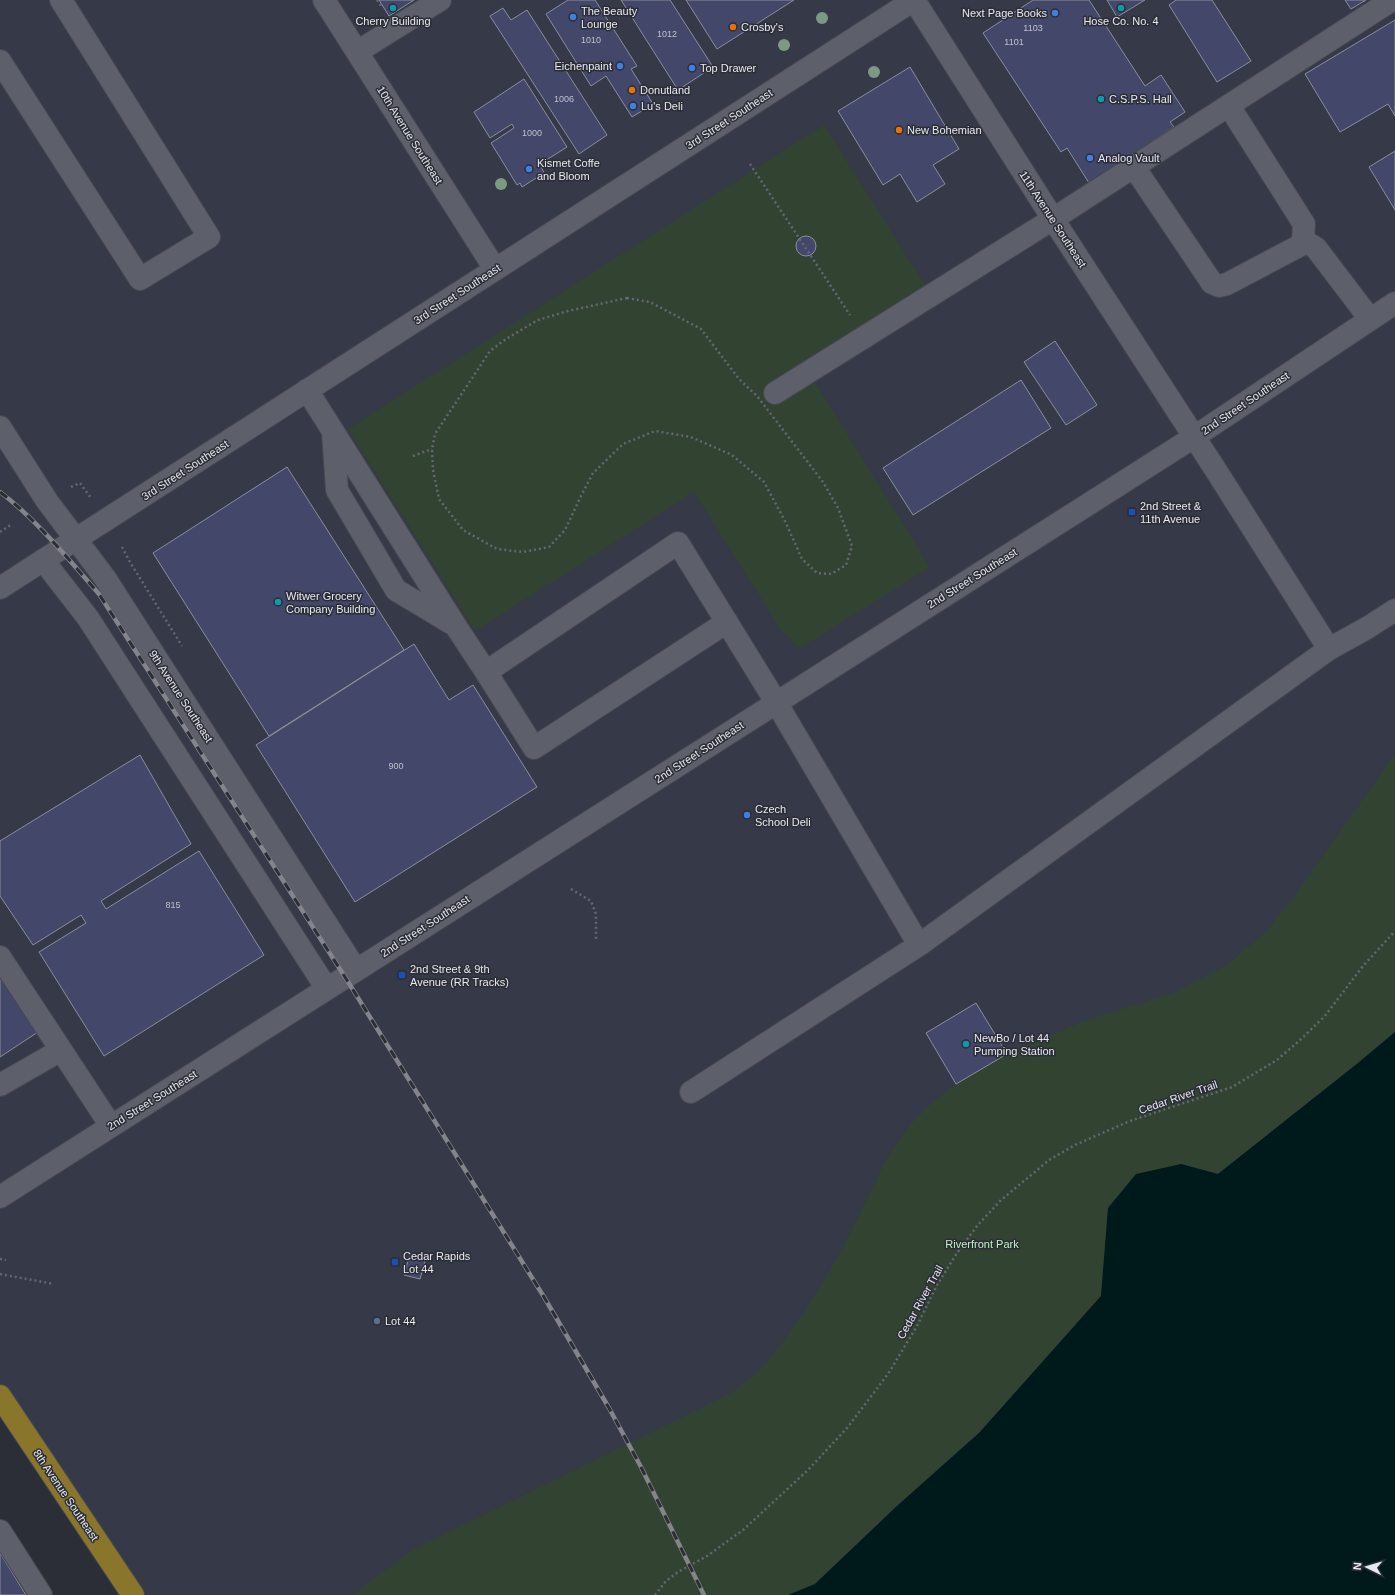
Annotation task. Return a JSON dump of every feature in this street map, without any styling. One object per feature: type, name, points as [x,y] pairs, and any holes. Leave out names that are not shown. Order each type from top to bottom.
[{"type":"main road","name":"8th Avenue Southeast","points":[[0,1396],[133,1595]]},
{"type":"street","points":[[0,61],[140,279],[209,237],[61,0]]},
{"type":"street","name":"10th Avenue Southeast","points":[[324,0],[495,269]]},
{"type":"street","points":[[358,52],[440,0]]},
{"type":"street","name":"11th Avenue Southeast","points":[[914,0],[1329,649]]},
{"type":"street","name":"3rd Street Southeast","points":[[0,588],[914,0]]},
{"type":"street","points":[[775,393],[1053,219],[1392,0]]},
{"type":"street","points":[[1134,167],[1212,283],[1219,286],[1227,284],[1298,246],[1303,240],[1304,224],[1229,106]]},
{"type":"street","points":[[1303,240],[1316,248],[1370,319]]},
{"type":"street","name":"2nd Street Southeast","points":[[0,1197],[1194,437],[1395,303]]},
{"type":"street","points":[[307,390],[534,748],[727,622]]},
{"type":"street","name":"9th Avenue Southeast","points":[[0,427],[47,500],[106,578],[356,970]]},
{"type":"street","points":[[332,430],[337,490],[396,590],[455,625]]},
{"type":"street","points":[[486,672],[678,543],[776,702],[919,945]]},
{"type":"street","points":[[43,560],[88,618],[327,989]]},
{"type":"street","points":[[691,1092],[919,945],[1329,649],[1367,628],[1395,610]]},
{"type":"street","points":[[0,956],[111,1126]]},
{"type":"street","points":[[0,1085],[61,1050]]},
{"type":"street","points":[[0,1532],[41,1595]]},
{"type":"path","points":[[750,164],[865,337]]},
{"type":"path","points":[[627,298],[650,302],[701,329],[739,379],[757,396],[823,482],[838,508],[852,546],[846,565],[831,574],[817,573],[802,559],[785,521],[764,482],[732,455],[690,437],[655,431],[623,444],[593,473],[580,496],[565,530],[549,547],[523,552],[497,549],[463,530],[439,499],[433,470],[432,450],[435,434],[490,351],[506,339],[538,320],[568,311],[627,298]]},
{"type":"path","points":[[413,456],[432,450]]},
{"type":"path","points":[[70,488],[80,483],[91,498]]},
{"type":"path","points":[[0,532],[12,524]]},
{"type":"path","points":[[122,547],[130,562]]},
{"type":"path","points":[[571,889],[591,901],[596,914],[596,940]]},
{"type":"path","name":"Cedar River Trail","points":[[655,1595],[666,1581],[678,1572],[707,1556],[743,1530],[802,1476],[847,1428],[888,1374],[917,1326],[937,1285],[957,1253],[977,1226],[1000,1200],[1049,1160],[1075,1145],[1130,1121],[1232,1087],[1277,1060],[1299,1042],[1324,1017],[1363,966],[1395,931]]},
{"type":"path","points":[[0,1259],[6,1260]]},
{"type":"path","points":[[0,1274],[54,1284]]},
{"type":"shaded area","points":[[0,0],[1395,0],[1395,1034],[1218,1174],[803,1595],[123,1595],[0,1402]]},
{"type":"shaded area","points":[[1395,1032],[1395,1595],[788,1595],[815,1584],[897,1506],[979,1433],[1101,1296],[1108,1208],[1136,1174],[1181,1164],[1218,1174]]},
{"type":"green space","points":[[824,125],[927,288],[804,365],[930,567],[799,649],[781,630],[694,492],[475,631],[348,429]]},
{"type":"green space","name":"Riverfront Park","points":[[1395,754],[1395,1032],[1218,1174],[1181,1164],[1108,1208],[1101,1296],[979,1433],[897,1506],[815,1584],[788,1595],[356,1595],[354,1593],[414,1549],[731,1393],[758,1372],[808,1307],[839,1255],[887,1158],[910,1125],[933,1102],[956,1084],[1007,1054],[1084,1021],[1173,993],[1228,964],[1267,931],[1305,881]]},
{"type":"building","name":"Cherry Building","points":[[379,0],[414,0],[389,16]]},
{"type":"building","points":[[568,0],[595,0],[637,66],[631,69],[653,104],[632,117],[606,76],[591,86],[546,14]]},
{"type":"building","points":[[621,0],[670,0],[713,67],[678,90]]},
{"type":"building","points":[[686,0],[794,0],[717,49]]},
{"type":"building","name":"C.S.P.S. Hall","points":[[1033,0],[1089,0],[1145,86],[1161,75],[1185,112],[1170,122],[1174,127],[1089,183],[1067,148],[1061,152],[983,33]]},
{"type":"building","name":"Hose Co. No. 4","points":[[1107,0],[1145,0],[1117,17]]},
{"type":"building","points":[[1176,0],[1212,0],[1251,61],[1217,82],[1169,5]]},
{"type":"building","points":[[1345,0],[1366,0],[1351,9]]},
{"type":"building","points":[[503,8],[511,20],[527,10],[607,135],[579,154],[490,16]]},
{"type":"building","points":[[1395,20],[1395,116],[1388,104],[1340,132],[1305,74]]},
{"type":"building","name":"New Bohemian","points":[[910,67],[959,149],[933,165],[945,184],[917,202],[900,174],[883,185],[838,111]]},
{"type":"building","points":[[524,79],[567,147],[540,164],[544,173],[522,187],[520,183],[517,185],[491,143],[514,128],[512,124],[490,138],[474,112]]},
{"type":"building","points":[[1395,151],[1395,210],[1369,167]]},
{"type":"building","points":[[806,236],[813,239],[816,246],[813,253],[806,256],[799,253],[796,246],[799,239]]},
{"type":"building","points":[[1055,341],[1097,405],[1066,425],[1024,362]]},
{"type":"building","points":[[1021,380],[1051,428],[913,515],[883,468]]},
{"type":"building","name":"Witwer Grocery Company Building","points":[[287,467],[404,650],[269,736],[153,553]]},
{"type":"building","points":[[414,644],[449,700],[473,685],[537,787],[355,902],[256,745]]},
{"type":"building","points":[[140,755],[191,844],[101,901],[106,909],[199,851],[264,955],[104,1056],[39,952],[86,923],[81,915],[33,945],[0,896],[0,841]]},
{"type":"building","points":[[0,971],[38,1032],[0,1057]]},
{"type":"building","name":"NewBo / Lot 44 Pumping Station","points":[[976,1003],[1007,1054],[956,1084],[926,1033]]},
{"type":"building","points":[[410,1254],[426,1258],[420,1279],[404,1275]]},
{"type":"building","points":[[0,1553],[26,1595],[0,1595]]},
{"type":"railway","points":[[0,492],[39,527],[99,594],[345,977],[544,1297],[609,1408],[641,1467],[704,1595]]},
{"type":"place","name":"Cherry Building","points":[[393,8]]},
{"type":"place","name":"Hose Co. No. 4","points":[[1121,8]]},
{"type":"place","name":"Next Page Books","points":[[1055,13]]},
{"type":"place","name":"The Beauty Lounge","points":[[573,17]]},
{"type":"place","name":"Crosby's","points":[[733,27]]},
{"type":"place","name":"Eichenpaint","points":[[620,66]]},
{"type":"place","name":"Top Drawer","points":[[692,68]]},
{"type":"place","name":"Donutland","points":[[632,90]]},
{"type":"place","name":"C.S.P.S. Hall","points":[[1101,99]]},
{"type":"place","name":"Lu's Deli","points":[[633,106]]},
{"type":"place","name":"New Bohemian","points":[[899,130]]},
{"type":"place","name":"Analog Vault","points":[[1090,158]]},
{"type":"place","name":"Kismet Coffe and Bloom","points":[[529,169]]},
{"type":"place","name":"2nd Street & 11th Avenue","points":[[1132,512]]},
{"type":"place","name":"Witwer Grocery Company Building","points":[[278,602]]},
{"type":"place","name":"Czech School Deli","points":[[747,815]]},
{"type":"place","name":"2nd Street & 9th Avenue (RR Tracks)","points":[[402,975]]},
{"type":"place","name":"NewBo / Lot 44 Pumping Station","points":[[966,1044]]},
{"type":"place","name":"Cedar Rapids Lot 44","points":[[395,1262]]},
{"type":"place","name":"Lot 44","points":[[377,1321]]}]
